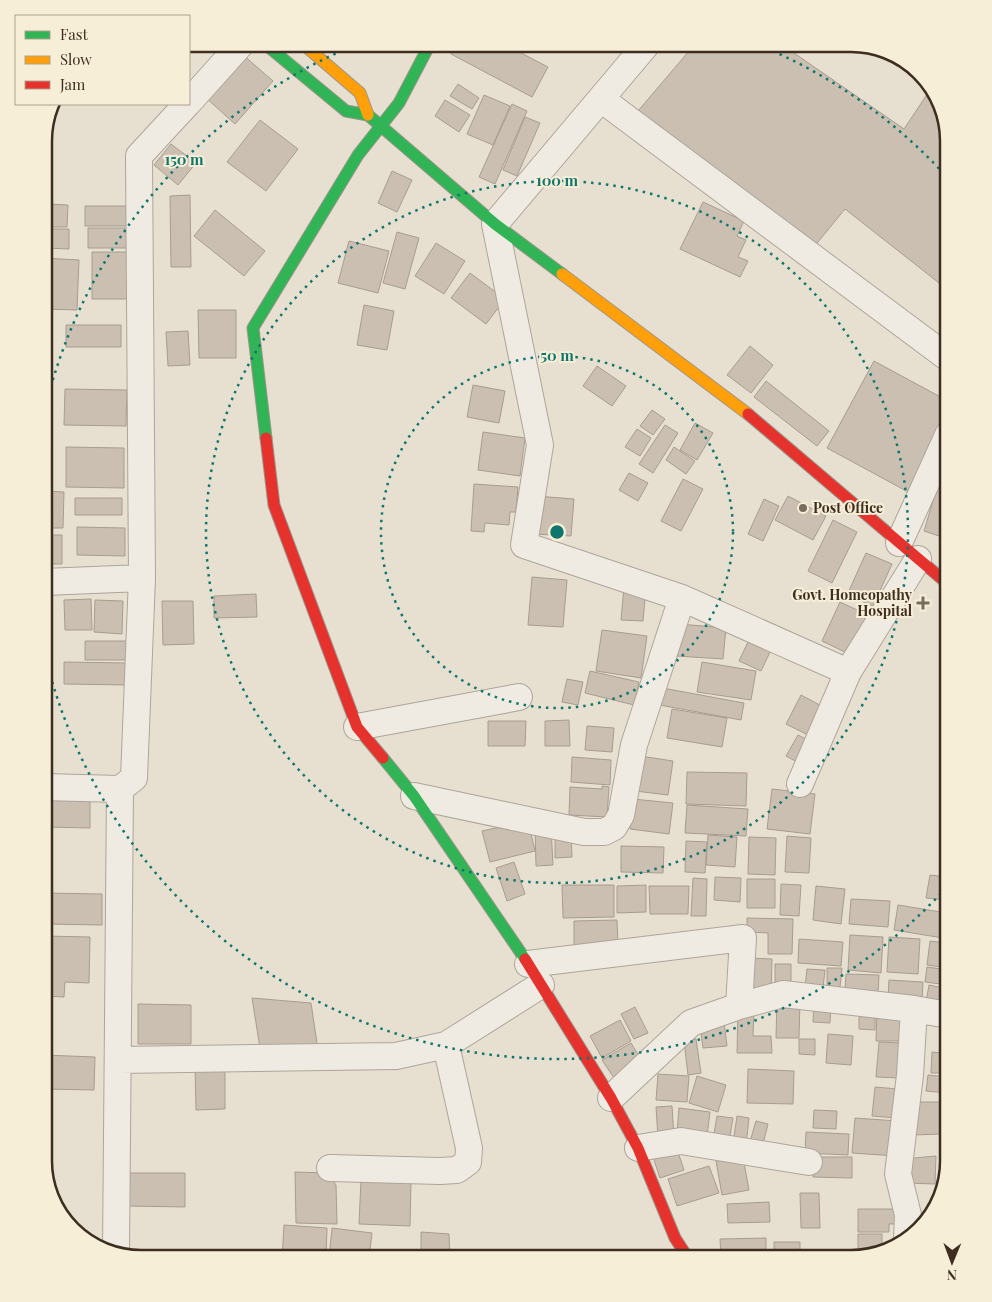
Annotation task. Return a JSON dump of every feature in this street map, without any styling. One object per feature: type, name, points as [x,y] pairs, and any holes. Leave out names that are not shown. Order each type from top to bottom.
[{"type":"street","points":[[190,101],[234,52]]},
{"type":"street","points":[[275,52],[346,111],[368,115],[495,224],[753,418],[940,577]]},
{"type":"street","points":[[313,52],[360,93],[368,115]]},
{"type":"street","points":[[426,52],[399,103],[358,155],[253,328],[274,505],[357,727],[414,796],[535,975],[611,1098],[638,1148],[674,1238],[682,1250]]},
{"type":"street","points":[[495,224],[640,53]]},
{"type":"street","points":[[601,100],[940,352]]},
{"type":"street","points":[[52,787],[120,788],[134,778],[142,578],[139,156],[186,105]]},
{"type":"street","points":[[495,224],[540,445],[524,546],[682,598],[848,672]]},
{"type":"street","points":[[800,784],[848,672],[909,551],[940,458]]},
{"type":"street","points":[[53,582],[142,578]]},
{"type":"street","points":[[414,796],[584,832],[604,832],[614,827],[621,815],[634,745],[682,598]]},
{"type":"street","points":[[357,727],[519,698]]},
{"type":"street","points":[[116,1246],[120,788]]},
{"type":"street","points":[[118,1060],[396,1056],[446,1045],[535,975],[743,938],[738,1006]]},
{"type":"street","points":[[611,1098],[691,1023],[738,1006],[783,994],[940,1014]]},
{"type":"street","points":[[907,1228],[908,1215],[898,1174],[910,1075],[914,1009]]},
{"type":"street","points":[[330,1168],[440,1171],[457,1170],[468,1162],[469,1148],[446,1045]]},
{"type":"street","points":[[638,1148],[681,1141],[810,1162]]},
{"type":"building","points":[[452,52],[520,53],[548,67],[532,97],[451,54]]},
{"type":"building","points":[[688,53],[794,53],[904,129],[927,95],[935,113],[940,141],[940,284],[845,209],[813,248],[638,111]]},
{"type":"building","points":[[242,54],[273,81],[235,124],[205,97]]},
{"type":"building","points":[[458,84],[479,98],[472,109],[450,96]]},
{"type":"building","points":[[484,95],[510,106],[493,145],[467,134]]},
{"type":"building","points":[[445,100],[470,115],[459,132],[435,116]]},
{"type":"building","points":[[512,104],[527,111],[495,184],[479,177]]},
{"type":"building","points":[[525,117],[540,123],[517,176],[503,170]]},
{"type":"building","points":[[260,120],[298,149],[266,191],[227,162]]},
{"type":"building","points":[[171,144],[196,163],[178,185],[154,165]]},
{"type":"building","points":[[392,171],[412,180],[397,212],[378,203]]},
{"type":"building","points":[[190,195],[191,267],[171,267],[170,196]]},
{"type":"building","points":[[703,202],[744,221],[737,236],[746,240],[738,257],[748,261],[740,277],[680,249]]},
{"type":"building","points":[[53,204],[68,205],[67,227],[53,227]]},
{"type":"building","points":[[85,206],[129,206],[129,226],[85,226]]},
{"type":"building","points":[[215,210],[265,251],[244,276],[194,236]]},
{"type":"building","points":[[88,228],[128,228],[128,248],[88,248]]},
{"type":"building","points":[[53,229],[69,229],[69,249],[53,248]]},
{"type":"building","points":[[397,232],[419,238],[405,289],[383,283]]},
{"type":"building","points":[[349,241],[389,251],[378,293],[338,283]]},
{"type":"building","points":[[436,243],[465,261],[444,294],[415,276]]},
{"type":"building","points":[[92,252],[128,252],[128,299],[92,299]]},
{"type":"building","points":[[53,259],[79,260],[77,310],[53,309]]},
{"type":"building","points":[[470,273],[505,299],[486,324],[451,298]]},
{"type":"building","points":[[364,305],[394,311],[387,350],[357,345]]},
{"type":"building","points":[[198,310],[236,310],[236,358],[199,358]]},
{"type":"building","points":[[66,325],[121,325],[121,347],[66,347]]},
{"type":"building","points":[[188,331],[190,365],[168,366],[166,332]]},
{"type":"building","points":[[750,346],[773,365],[751,393],[727,375]]},
{"type":"building","points":[[874,361],[940,397],[940,439],[910,493],[827,448]]},
{"type":"building","points":[[597,366],[626,386],[612,406],[583,386]]},
{"type":"building","points":[[766,381],[829,431],[817,446],[754,397]]},
{"type":"building","points":[[473,385],[505,391],[499,423],[467,417]]},
{"type":"building","points":[[65,389],[127,390],[126,426],[64,425]]},
{"type":"building","points":[[652,410],[665,419],[653,435],[640,426]]},
{"type":"building","points":[[695,423],[713,433],[697,460],[680,450]]},
{"type":"building","points":[[665,425],[678,433],[653,473],[639,464]]},
{"type":"building","points":[[637,429],[651,438],[640,456],[625,447]]},
{"type":"building","points":[[483,432],[525,438],[520,476],[478,470]]},
{"type":"building","points":[[66,447],[124,448],[124,488],[66,487]]},
{"type":"building","points":[[674,447],[695,461],[686,474],[666,460]]},
{"type":"building","points":[[629,473],[648,483],[638,501],[619,490]]},
{"type":"building","points":[[683,479],[703,489],[681,531],[661,521]]},
{"type":"building","points":[[474,484],[518,487],[516,512],[510,512],[509,525],[485,523],[484,532],[471,531]]},
{"type":"building","points":[[53,491],[64,492],[63,528],[53,528]]},
{"type":"building","points":[[936,491],[940,492],[940,536],[924,531]]},
{"type":"building","points":[[536,496],[574,499],[571,536],[533,534]]},
{"type":"building","points":[[788,496],[826,516],[813,540],[775,520]]},
{"type":"building","points":[[75,498],[122,498],[122,515],[75,515]]},
{"type":"building","points":[[764,499],[779,506],[763,541],[748,534]]},
{"type":"building","points":[[833,520],[857,532],[832,583],[808,571]]},
{"type":"building","points":[[77,527],[125,528],[125,556],[77,555]]},
{"type":"building","points":[[53,535],[62,535],[62,564],[53,564]]},
{"type":"building","points":[[866,553],[892,564],[873,606],[847,595]]},
{"type":"building","points":[[532,577],[567,580],[563,627],[528,625]]},
{"type":"building","points":[[624,586],[646,588],[643,621],[621,620]]},
{"type":"building","points":[[256,594],[257,617],[214,618],[214,596]]},
{"type":"building","points":[[91,599],[92,630],[65,630],[64,600]]},
{"type":"building","points":[[95,600],[123,601],[122,634],[94,632]]},
{"type":"building","points":[[162,601],[193,601],[194,644],[163,645]]},
{"type":"building","points":[[840,602],[868,615],[849,654],[822,641]]},
{"type":"building","points":[[679,624],[726,628],[723,659],[677,656]]},
{"type":"building","points":[[602,630],[647,636],[641,678],[596,671]]},
{"type":"building","points":[[749,640],[771,650],[761,671],[739,661]]},
{"type":"building","points":[[85,641],[127,641],[127,660],[85,660]]},
{"type":"building","points":[[64,662],[127,663],[127,685],[64,684]]},
{"type":"building","points":[[702,662],[756,671],[751,700],[697,692]]},
{"type":"building","points":[[590,671],[639,682],[634,705],[585,693]]},
{"type":"building","points":[[567,679],[583,682],[578,705],[562,702]]},
{"type":"building","points":[[657,687],[744,703],[741,720],[654,704]]},
{"type":"building","points":[[801,695],[829,710],[814,738],[786,724]]},
{"type":"building","points":[[672,709],[727,718],[722,747],[667,738]]},
{"type":"building","points":[[569,720],[570,746],[545,746],[545,721]]},
{"type":"building","points":[[488,721],[526,721],[525,746],[488,746]]},
{"type":"building","points":[[587,726],[614,728],[612,752],[585,750]]},
{"type":"building","points":[[798,735],[812,742],[801,764],[786,756]]},
{"type":"building","points":[[640,756],[673,761],[668,795],[635,791]]},
{"type":"building","points":[[572,757],[611,760],[610,785],[571,782]]},
{"type":"building","points":[[687,772],[747,773],[746,806],[686,804]]},
{"type":"building","points":[[602,786],[609,787],[607,817],[569,815],[570,787],[602,789]]},
{"type":"building","points":[[772,789],[815,794],[810,834],[767,829]]},
{"type":"building","points":[[52,793],[90,794],[90,828],[52,827]]},
{"type":"building","points":[[633,799],[673,803],[669,834],[630,829]]},
{"type":"building","points":[[687,805],[748,809],[746,836],[685,833]]},
{"type":"building","points":[[528,821],[535,851],[490,862],[482,831]]},
{"type":"building","points":[[535,827],[551,827],[553,865],[536,866]]},
{"type":"building","points":[[555,833],[571,833],[572,857],[555,858]]},
{"type":"building","points":[[708,835],[737,837],[735,867],[706,865]]},
{"type":"building","points":[[787,836],[811,838],[809,873],[785,872]]},
{"type":"building","points":[[749,837],[776,838],[775,875],[748,874]]},
{"type":"building","points":[[686,841],[707,842],[705,873],[685,872]]},
{"type":"building","points":[[621,846],[664,847],[663,873],[621,872]]},
{"type":"building","points":[[514,862],[525,894],[507,901],[496,868]]},
{"type":"building","points":[[930,875],[940,876],[940,899],[926,898]]},
{"type":"building","points":[[715,877],[741,878],[740,902],[714,900]]},
{"type":"building","points":[[693,878],[707,879],[706,916],[691,916]]},
{"type":"building","points":[[747,879],[775,879],[775,908],[747,908]]},
{"type":"building","points":[[781,884],[801,885],[799,916],[780,915]]},
{"type":"building","points":[[562,885],[614,885],[614,917],[563,918]]},
{"type":"building","points":[[646,885],[646,912],[617,913],[617,886]]},
{"type":"building","points":[[649,886],[689,886],[688,914],[650,914]]},
{"type":"building","points":[[816,886],[845,889],[841,924],[813,920]]},
{"type":"building","points":[[52,893],[102,894],[102,925],[52,924]]},
{"type":"building","points":[[851,899],[890,901],[888,927],[849,924]]},
{"type":"building","points":[[898,905],[940,912],[940,938],[894,930]]},
{"type":"building","points":[[747,918],[793,919],[792,954],[768,954],[768,933],[747,932]]},
{"type":"building","points":[[617,920],[618,945],[574,945],[574,921]]},
{"type":"building","points":[[850,935],[883,937],[881,973],[848,970]]},
{"type":"building","points":[[52,936],[90,937],[89,983],[65,982],[64,997],[52,996]]},
{"type":"building","points":[[889,937],[920,939],[918,974],[887,972]]},
{"type":"building","points":[[799,939],[843,942],[841,966],[798,963]]},
{"type":"building","points":[[930,941],[940,942],[940,967],[927,965]]},
{"type":"building","points":[[749,958],[772,959],[771,994],[748,993]]},
{"type":"building","points":[[775,964],[791,964],[791,986],[775,986]]},
{"type":"building","points":[[927,967],[940,969],[940,984],[925,982]]},
{"type":"building","points":[[827,968],[842,968],[840,987],[827,987]]},
{"type":"building","points":[[807,969],[825,970],[823,988],[805,987]]},
{"type":"building","points":[[846,974],[879,975],[878,993],[845,991]]},
{"type":"building","points":[[889,980],[923,982],[922,1000],[888,998]]},
{"type":"building","points":[[929,985],[940,987],[940,1005],[926,1002]]},
{"type":"building","points":[[252,998],[311,1003],[318,1050],[260,1048]]},
{"type":"building","points":[[777,999],[800,1000],[799,1038],[776,1038]]},
{"type":"building","points":[[814,1000],[831,1001],[830,1023],[813,1022]]},
{"type":"building","points":[[138,1004],[191,1005],[191,1044],[138,1044]]},
{"type":"building","points":[[859,1006],[875,1007],[875,1030],[859,1029]]},
{"type":"building","points":[[635,1007],[648,1033],[634,1039],[621,1014]]},
{"type":"building","points":[[877,1007],[903,1008],[902,1041],[876,1041]]},
{"type":"building","points":[[738,1009],[754,1010],[753,1036],[771,1036],[772,1053],[737,1053]]},
{"type":"building","points":[[620,1020],[631,1041],[602,1058],[590,1036]]},
{"type":"building","points":[[724,1022],[727,1046],[703,1048],[700,1025]]},
{"type":"building","points":[[828,1034],[853,1036],[851,1065],[826,1063]]},
{"type":"building","points":[[696,1039],[701,1073],[688,1075],[684,1041]]},
{"type":"building","points":[[799,1039],[815,1039],[815,1055],[799,1054]]},
{"type":"building","points":[[879,1042],[901,1043],[899,1078],[876,1077]]},
{"type":"building","points":[[631,1043],[642,1061],[614,1078],[602,1060]]},
{"type":"building","points":[[932,1052],[940,1053],[940,1073],[931,1073]]},
{"type":"building","points":[[52,1055],[95,1057],[94,1090],[52,1089]]},
{"type":"building","points":[[195,1065],[225,1065],[225,1109],[196,1110]]},
{"type":"building","points":[[748,1069],[794,1071],[793,1104],[747,1103]]},
{"type":"building","points":[[658,1074],[689,1076],[687,1102],[656,1100]]},
{"type":"building","points":[[928,1075],[940,1076],[940,1092],[926,1091]]},
{"type":"building","points":[[697,1076],[726,1085],[718,1112],[689,1103]]},
{"type":"building","points":[[875,1087],[898,1089],[896,1118],[872,1116]]},
{"type":"building","points":[[912,1102],[940,1102],[940,1134],[913,1135]]},
{"type":"building","points":[[672,1106],[674,1137],[658,1138],[656,1107]]},
{"type":"building","points":[[679,1108],[710,1112],[707,1136],[677,1133]]},
{"type":"building","points":[[814,1110],[837,1111],[836,1129],[813,1128]]},
{"type":"building","points":[[717,1116],[733,1118],[729,1142],[713,1140]]},
{"type":"building","points":[[737,1116],[749,1118],[746,1145],[733,1143]]},
{"type":"building","points":[[855,1118],[898,1121],[896,1156],[852,1153]]},
{"type":"building","points":[[756,1121],[768,1124],[762,1148],[749,1145]]},
{"type":"building","points":[[806,1132],[849,1134],[848,1155],[805,1153]]},
{"type":"building","points":[[675,1143],[684,1170],[660,1178],[651,1151]]},
{"type":"building","points":[[936,1156],[935,1184],[905,1183],[904,1159]]},
{"type":"building","points":[[743,1157],[749,1190],[722,1195],[716,1161]]},
{"type":"building","points":[[814,1157],[852,1157],[852,1178],[813,1177]]},
{"type":"building","points":[[709,1166],[719,1193],[677,1206],[668,1179]]},
{"type":"building","points":[[295,1172],[328,1173],[336,1185],[337,1224],[296,1223]]},
{"type":"building","points":[[129,1173],[185,1173],[185,1207],[128,1206]]},
{"type":"building","points":[[361,1180],[411,1181],[410,1226],[359,1224]]},
{"type":"building","points":[[800,1193],[819,1193],[820,1228],[801,1228]]},
{"type":"building","points":[[769,1202],[770,1222],[728,1223],[727,1204]]},
{"type":"building","points":[[858,1209],[896,1209],[896,1224],[889,1224],[889,1232],[858,1232]]},
{"type":"building","points":[[284,1225],[327,1228],[326,1250],[282,1250]]},
{"type":"building","points":[[332,1228],[372,1233],[370,1250],[330,1250]]},
{"type":"building","points":[[421,1232],[449,1234],[450,1250],[421,1250]]},
{"type":"building","points":[[858,1234],[882,1234],[882,1244],[858,1249]]},
{"type":"building","points":[[766,1238],[766,1250],[721,1250],[720,1239]]},
{"type":"building","points":[[774,1242],[800,1242],[800,1250],[774,1250]]},
{"type":"traffic: fast","points":[[275,52],[346,111],[368,115],[495,224],[562,274]]},
{"type":"traffic: fast","points":[[266,438],[253,328],[358,155],[399,103],[426,52]]},
{"type":"traffic: fast","points":[[383,758],[414,796],[525,959]]},
{"type":"traffic: slow","points":[[313,52],[360,93],[368,115]]},
{"type":"traffic: slow","points":[[562,274],[748,414]]},
{"type":"traffic: jam","points":[[748,414],[940,577]]},
{"type":"traffic: jam","points":[[266,438],[274,505],[357,727],[383,758]]},
{"type":"traffic: jam","points":[[525,959],[611,1098],[638,1148],[675,1238],[683,1250]]},
{"type":"place","name":"Post Office","points":[[803,508]]},
{"type":"place","name":"Govt. Homeopathy Hospital","points":[[923,603]]}]
